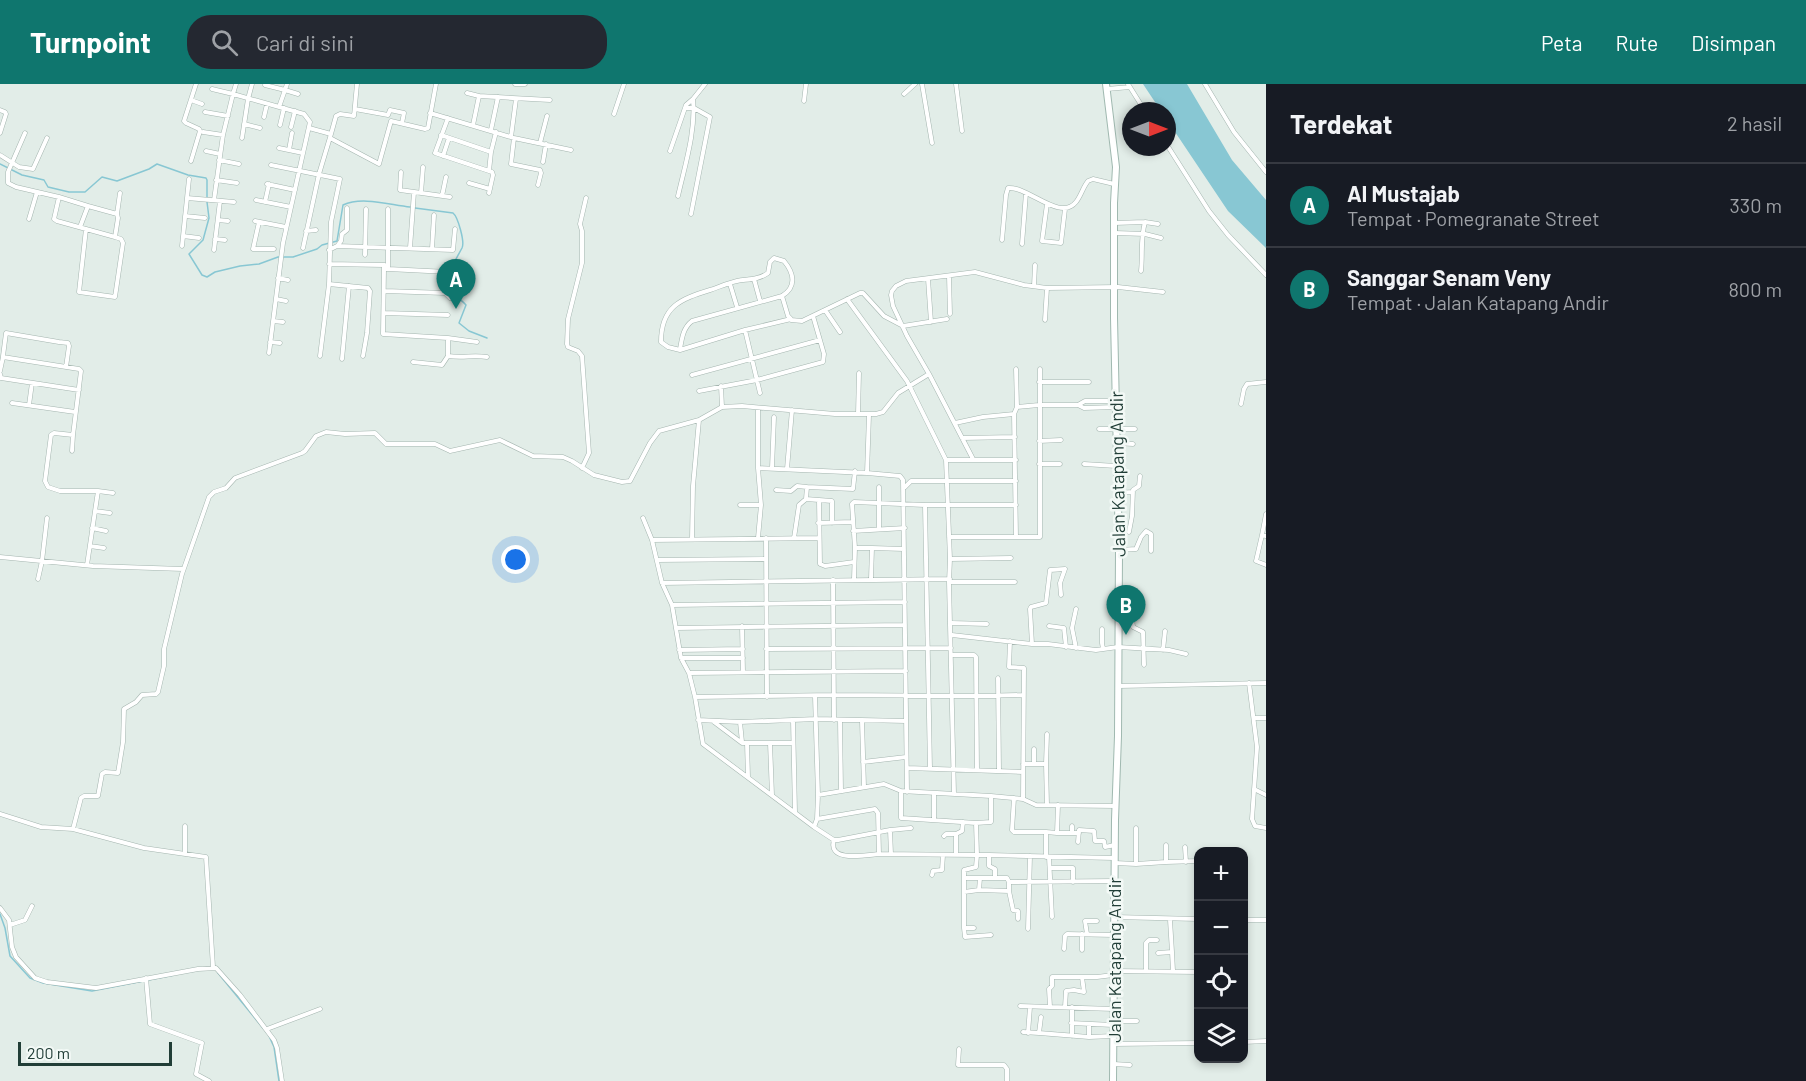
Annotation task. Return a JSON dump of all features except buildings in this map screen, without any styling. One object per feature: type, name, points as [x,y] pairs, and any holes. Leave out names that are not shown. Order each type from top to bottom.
[{"type":"street","points":[[191,161],[201,131],[184,122],[196,84]]},
{"type":"street","points":[[208,199],[216,180],[236,84]]},
{"type":"street","points":[[242,138],[252,84]]},
{"type":"street","points":[[264,84],[298,94]]},
{"type":"street","points":[[279,107],[287,84]]},
{"type":"street","points":[[303,248],[319,174],[336,116],[340,114],[354,116],[357,84]]},
{"type":"street","points":[[309,128],[330,136],[379,164],[391,121],[427,129],[436,84]]},
{"type":"street","points":[[515,84],[525,84]]},
{"type":"street","points":[[614,114],[624,84]]},
{"type":"street","points":[[670,151],[688,102],[705,84]]},
{"type":"street","points":[[804,101],[806,84]]},
{"type":"street","points":[[904,94],[915,84]]},
{"type":"street","points":[[922,84],[932,143]]},
{"type":"street","points":[[956,84],[962,131]]},
{"type":"street","points":[[1205,84],[1234,132],[1266,172]]},
{"type":"street","points":[[1106,87],[1129,86],[1139,102]]},
{"type":"street","name":"Jalan Katapang Andir","points":[[1106,87],[1116,167],[1114,287],[1119,550],[1113,1081]]},
{"type":"street","points":[[212,89],[295,111],[308,118],[309,128],[281,255],[269,353]]},
{"type":"street","points":[[467,93],[498,98],[550,100]]},
{"type":"street","points":[[473,125],[479,96]]},
{"type":"street","points":[[490,130],[498,98]]},
{"type":"street","points":[[516,99],[511,164],[540,170],[538,185]]},
{"type":"street","points":[[678,196],[690,141],[693,99]]},
{"type":"street","points":[[191,100],[202,104]]},
{"type":"street","points":[[264,117],[267,104]]},
{"type":"street","points":[[280,125],[284,108]]},
{"type":"street","points":[[685,108],[694,108],[710,117],[691,214]]},
{"type":"street","points":[[355,109],[388,116],[390,110],[404,113],[402,123]]},
{"type":"street","points":[[0,110],[6,114],[0,133]]},
{"type":"street","points":[[205,111],[228,116]]},
{"type":"street","points":[[289,150],[295,111]]},
{"type":"street","points":[[430,112],[513,137],[571,150]]},
{"type":"street","points":[[540,143],[547,116]]},
{"type":"street","points":[[448,118],[435,153],[489,171],[493,175],[490,191],[469,183]]},
{"type":"street","points":[[244,124],[260,128]]},
{"type":"street","points":[[203,132],[224,135]]},
{"type":"street","points":[[489,171],[496,132]]},
{"type":"street","points":[[25,133],[8,172],[8,183],[117,214]]},
{"type":"street","points":[[441,135],[491,152]]},
{"type":"street","points":[[0,155],[11,164],[33,169],[47,138]]},
{"type":"street","points":[[443,156],[449,138]]},
{"type":"street","points":[[543,162],[546,144]]},
{"type":"street","points":[[279,148],[303,153]]},
{"type":"street","points":[[206,151],[220,154]]},
{"type":"street","points":[[1174,156],[1209,211],[1266,275]]},
{"type":"street","points":[[219,160],[239,164]]},
{"type":"street","points":[[271,165],[340,179],[331,222],[329,284],[320,356]]},
{"type":"street","points":[[421,193],[423,167]]},
{"type":"street","points":[[401,171],[400,190],[450,197]]},
{"type":"street","points":[[442,196],[446,177]]},
{"type":"street","points":[[183,246],[189,179]]},
{"type":"street","points":[[1002,240],[1008,188],[1017,188],[1047,204],[1065,209],[1077,201],[1088,181],[1093,179],[1115,182]]},
{"type":"street","points":[[216,180],[237,183]]},
{"type":"street","points":[[266,202],[268,184],[295,190]]},
{"type":"street","points":[[29,219],[37,192]]},
{"type":"street","points":[[410,248],[414,192]]},
{"type":"street","points":[[115,237],[120,193]]},
{"type":"street","points":[[1022,244],[1026,193]]},
{"type":"street","points":[[59,197],[54,219],[121,239],[123,243],[115,297],[80,292],[86,229]]},
{"type":"street","points":[[187,198],[234,202]]},
{"type":"street","points":[[584,464],[588,444],[582,356],[567,344],[568,319],[582,263],[580,224],[586,198]]},
{"type":"street","points":[[214,250],[220,201]]},
{"type":"street","points":[[256,201],[291,207]]},
{"type":"street","points":[[1047,204],[1042,241],[1044,242],[1061,243],[1065,209]]},
{"type":"street","points":[[80,227],[88,206]]},
{"type":"street","points":[[337,246],[341,242],[342,234],[347,230],[347,208]]},
{"type":"street","points":[[365,255],[366,209]]},
{"type":"street","points":[[388,209],[383,334],[477,342]]},
{"type":"street","points":[[432,249],[434,215]]},
{"type":"street","points":[[185,216],[205,218]]},
{"type":"street","points":[[218,220],[228,221]]},
{"type":"street","points":[[274,249],[253,249],[257,222],[286,227]]},
{"type":"street","points":[[1141,271],[1142,233],[1145,222]]},
{"type":"street","points":[[1114,223],[1158,224]]},
{"type":"street","points":[[329,246],[453,250],[455,229]]},
{"type":"street","points":[[306,231],[316,230]]},
{"type":"street","points":[[1115,233],[1142,233],[1161,238]]},
{"type":"street","points":[[183,236],[199,238]]},
{"type":"street","points":[[215,239],[225,240]]},
{"type":"street","points":[[680,350],[683,334],[687,325],[692,321],[782,296],[790,289],[793,280],[790,269],[781,259],[774,258],[770,262],[768,273],[754,279],[735,282],[693,295],[677,303],[668,312],[661,328],[661,342],[668,347],[680,350],[745,330],[791,319],[798,321],[860,293],[863,293],[884,316],[903,326],[947,319]]},
{"type":"street","points":[[329,264],[448,272]]},
{"type":"street","points":[[1034,286],[1035,265]]},
{"type":"street","points":[[973,459],[893,306],[892,291],[900,282],[975,272],[1047,288],[1114,287],[1163,292]]},
{"type":"street","points":[[949,276],[950,314]]},
{"type":"street","points":[[278,278],[288,280]]},
{"type":"street","points":[[754,279],[760,302]]},
{"type":"street","points":[[928,279],[931,322]]},
{"type":"street","points":[[329,284],[368,288],[370,291],[363,356]]},
{"type":"street","points":[[730,284],[737,307]]},
{"type":"street","points":[[342,359],[349,286]]},
{"type":"street","points":[[1046,320],[1047,288]]},
{"type":"street","points":[[385,291],[445,293],[450,298]]},
{"type":"street","points":[[782,296],[791,319]]},
{"type":"street","points":[[276,299],[286,301]]},
{"type":"street","points":[[848,299],[909,386],[946,460],[949,504],[954,794]]},
{"type":"street","points":[[825,310],[840,332]]},
{"type":"street","points":[[384,313],[448,315]]},
{"type":"street","points":[[699,391],[757,380],[823,362],[824,354],[813,316]]},
{"type":"street","points":[[273,321],[283,322]]},
{"type":"street","points":[[745,330],[760,393]]},
{"type":"street","points":[[0,333],[68,343],[66,367]]},
{"type":"street","points":[[6,333],[1,378],[79,390]]},
{"type":"street","points":[[413,362],[442,365],[448,356],[448,338]]},
{"type":"street","points":[[693,375],[820,340]]},
{"type":"street","points":[[270,342],[280,343]]},
{"type":"street","points":[[448,356],[487,357]]},
{"type":"street","points":[[3,357],[81,371],[72,451]]},
{"type":"street","points":[[1016,369],[1017,407],[1014,414],[1016,537]]},
{"type":"street","points":[[949,537],[1040,537],[1040,369]]},
{"type":"street","points":[[858,414],[859,373]]},
{"type":"street","points":[[73,829],[81,798],[98,796],[106,771],[118,773],[123,742],[124,709],[142,695],[158,692],[164,666],[165,642],[183,569],[211,494],[226,488],[236,478],[302,453],[321,433],[351,435],[371,432],[377,434],[386,444],[428,443],[440,445],[450,451],[500,440],[527,454],[538,457],[563,457],[584,464],[594,475],[622,482],[630,481],[659,431],[699,420],[722,407],[742,406],[869,415],[883,412],[898,393],[929,374]]},
{"type":"street","points":[[1040,382],[1089,382]]},
{"type":"street","points":[[1241,404],[1247,384],[1266,382]]},
{"type":"street","points":[[29,405],[32,383]]},
{"type":"street","points":[[721,386],[722,407]]},
{"type":"street","points":[[1017,407],[1078,405],[1084,401],[1115,404]]},
{"type":"street","points":[[12,403],[75,412]]},
{"type":"street","points":[[758,408],[758,468],[761,505],[758,538]]},
{"type":"street","points":[[787,469],[792,410]]},
{"type":"street","points":[[955,423],[1014,414]]},
{"type":"street","points":[[867,473],[869,415]]},
{"type":"street","points":[[772,468],[774,417]]},
{"type":"street","points":[[692,539],[693,486],[699,420]]},
{"type":"street","points":[[1100,429],[1135,429]]},
{"type":"street","points":[[73,435],[54,433],[51,435],[46,485],[60,491],[113,493]]},
{"type":"street","points":[[962,438],[1015,437]]},
{"type":"street","points":[[1039,441],[1061,440]]},
{"type":"street","points":[[1116,443],[1133,444]]},
{"type":"street","points":[[946,460],[1016,460]]},
{"type":"street","points":[[1040,464],[1060,464]]},
{"type":"street","points":[[1084,464],[1116,466]]},
{"type":"street","points":[[758,468],[855,471],[900,476],[903,480],[907,792]]},
{"type":"street","points":[[776,490],[793,491],[798,486],[807,486],[852,490],[855,471]]},
{"type":"street","points":[[1129,532],[1133,492],[1134,488],[1139,486],[1140,476]]},
{"type":"street","points":[[904,489],[910,481],[1016,481]]},
{"type":"street","points":[[806,499],[807,486]]},
{"type":"street","points":[[879,487],[879,529]]},
{"type":"street","points":[[87,565],[98,491]]},
{"type":"street","points":[[1117,493],[1133,492]]},
{"type":"street","points":[[794,538],[798,505],[806,499],[832,501],[832,523]]},
{"type":"street","points":[[819,500],[820,564],[825,566],[854,562]]},
{"type":"street","points":[[854,579],[853,503],[925,506],[1016,505]]},
{"type":"street","points":[[740,505],[761,505]]},
{"type":"street","points":[[925,506],[930,769]]},
{"type":"street","points":[[95,511],[110,513]]},
{"type":"street","points":[[1266,517],[1264,535],[1256,561],[1266,565]]},
{"type":"street","points":[[38,579],[47,518]]},
{"type":"street","points":[[643,518],[652,540],[662,583],[672,605],[679,650],[695,697],[703,744],[834,840],[911,828]]},
{"type":"street","points":[[818,523],[853,522]]},
{"type":"street","points":[[92,528],[106,531]]},
{"type":"street","points":[[853,531],[904,528]]},
{"type":"street","points":[[1119,550],[1136,549],[1146,531],[1151,534],[1151,550]]},
{"type":"street","points":[[765,538],[767,697]]},
{"type":"street","points":[[652,540],[818,538]]},
{"type":"street","points":[[90,546],[104,548]]},
{"type":"street","points":[[855,548],[904,549]]},
{"type":"street","points":[[872,548],[872,579]]},
{"type":"street","points":[[0,557],[87,565],[183,569]]},
{"type":"street","points":[[950,559],[1011,558]]},
{"type":"street","points":[[657,560],[766,559]]},
{"type":"street","points":[[1032,644],[1030,609],[1046,603],[1050,569],[1065,569],[1060,582],[1061,595]]},
{"type":"street","points":[[662,583],[854,579],[1016,582]]},
{"type":"street","points":[[833,580],[834,672],[841,791]]},
{"type":"street","points":[[672,605],[905,602]]},
{"type":"street","points":[[1076,609],[1072,628],[1076,648]]},
{"type":"street","points":[[1132,618],[1133,627],[1143,632],[1144,665]]},
{"type":"street","points":[[951,623],[987,624]]},
{"type":"street","points":[[742,626],[743,672]]},
{"type":"street","points":[[676,628],[905,626]]},
{"type":"street","points":[[1049,626],[1064,628],[1066,647]]},
{"type":"street","points":[[1102,629],[1103,649]]},
{"type":"street","points":[[1163,650],[1165,631]]},
{"type":"street","points":[[952,635],[1076,648],[1118,647],[1186,654]]},
{"type":"street","points":[[1011,641],[1009,666],[1024,668],[1023,799]]},
{"type":"street","points":[[766,649],[951,648]]},
{"type":"street","points":[[679,650],[743,649]]},
{"type":"street","points":[[952,655],[974,655],[976,657],[976,770]]},
{"type":"street","points":[[681,658],[743,658]]},
{"type":"street","points":[[688,673],[906,671]]},
{"type":"street","points":[[998,678],[999,771]]},
{"type":"street","points":[[1250,683],[1257,747],[1252,823],[1266,828]]},
{"type":"street","points":[[1118,686],[1266,683]]},
{"type":"street","points":[[695,697],[1023,694]]},
{"type":"street","points":[[814,827],[817,819],[818,795],[816,696]]},
{"type":"street","points":[[1255,718],[1266,717]]},
{"type":"street","points":[[698,720],[906,721]]},
{"type":"street","points":[[793,720],[795,812]]},
{"type":"street","points":[[714,721],[745,743],[793,743]]},
{"type":"street","points":[[862,721],[864,787]]},
{"type":"street","points":[[740,722],[745,743],[748,777]]},
{"type":"street","points":[[1047,734],[1047,805]]},
{"type":"street","points":[[770,743],[772,795]]},
{"type":"street","points":[[1034,749],[1034,763]]},
{"type":"street","points":[[863,762],[906,757]]},
{"type":"street","points":[[1023,764],[1046,764]]},
{"type":"street","points":[[907,768],[1023,772]]},
{"type":"street","points":[[818,795],[886,784],[907,792],[1014,798],[1023,799],[1032,804],[1116,806]]},
{"type":"street","points":[[1254,789],[1266,795]]},
{"type":"street","points":[[901,791],[901,818],[976,823],[991,822],[991,796]]},
{"type":"street","points":[[934,794],[934,819]]},
{"type":"street","points":[[1014,798],[1012,830],[1014,832],[1079,833]]},
{"type":"street","points":[[1057,833],[1058,805]]},
{"type":"street","points":[[817,819],[875,809],[878,813],[879,854]]},
{"type":"street","points":[[0,814],[41,826],[73,829],[144,848],[208,858],[213,967]]},
{"type":"street","points":[[944,836],[962,831],[963,822]]},
{"type":"street","points":[[976,823],[976,867],[965,868],[964,878],[965,938],[991,935]]},
{"type":"street","points":[[185,826],[185,853]]},
{"type":"street","points":[[1072,826],[1072,833]]},
{"type":"street","points":[[1136,828],[1136,864]]},
{"type":"street","points":[[1078,842],[1080,829],[1094,831],[1095,841],[1104,841],[1105,846],[1115,845]]},
{"type":"street","points":[[890,830],[891,854]]},
{"type":"street","points":[[1046,832],[1052,916]]},
{"type":"street","points":[[956,834],[956,855]]},
{"type":"street","points":[[834,840],[832,846],[834,850],[843,856],[879,854],[1030,856],[1136,864],[1194,861]]},
{"type":"street","points":[[1166,862],[1167,845]]},
{"type":"street","points":[[1185,848],[1186,862]]},
{"type":"street","points":[[932,875],[933,871],[942,870],[942,855]]},
{"type":"street","points":[[989,855],[989,866],[995,869],[995,878]]},
{"type":"street","points":[[1028,929],[1030,856]]},
{"type":"street","points":[[1050,868],[1073,868],[1073,882]]},
{"type":"street","points":[[964,878],[1008,878],[1012,910],[1018,911],[1018,919]]},
{"type":"street","points":[[979,891],[980,878]]},
{"type":"street","points":[[1009,882],[1114,881]]},
{"type":"street","points":[[964,891],[1009,891]]},
{"type":"street","points":[[10,925],[25,920],[32,906]]},
{"type":"street","points":[[0,908],[10,925],[12,947],[16,957],[35,978],[47,982],[96,988],[213,967],[219,970],[267,1029],[277,1048],[282,1081]]},
{"type":"street","points":[[1114,917],[1194,919]]},
{"type":"street","points":[[1170,919],[1173,971]]},
{"type":"street","points":[[1248,920],[1266,920]]},
{"type":"street","points":[[1082,950],[1085,921],[1097,921]]},
{"type":"street","points":[[964,928],[974,928]]},
{"type":"street","points":[[1065,950],[1066,934],[1114,935]]},
{"type":"street","points":[[1146,971],[1146,943],[1149,940],[1157,940]]},
{"type":"street","points":[[1158,953],[1172,952]]},
{"type":"street","points":[[1050,1007],[1049,989],[1052,986],[1052,977],[1083,977],[1146,971],[1194,972]]},
{"type":"street","points":[[1065,1007],[1066,991],[1074,990],[1084,993],[1083,977]]},
{"type":"street","points":[[147,980],[150,1024],[201,1042],[203,1044],[196,1075],[208,1081]]},
{"type":"street","points":[[1020,1006],[1114,1009]]},
{"type":"street","points":[[1030,1006],[1025,1032],[1089,1037],[1114,1036]]},
{"type":"street","points":[[1072,1007],[1072,1036]]},
{"type":"street","points":[[267,1029],[320,1009]]},
{"type":"street","points":[[1039,1033],[1041,1017]]},
{"type":"street","points":[[1071,1023],[1089,1025],[1137,1021]]},
{"type":"street","points":[[1089,1025],[1089,1037]]},
{"type":"street","points":[[1248,1042],[1266,1041]]},
{"type":"street","points":[[1113,1044],[1194,1043]]},
{"type":"street","points":[[959,1049],[958,1065],[1004,1065],[1007,1081]]},
{"type":"street","points":[[1113,1064],[1130,1065]]},
{"type":"water","points":[[1143,84],[1187,84],[1232,160],[1266,200],[1266,248],[1228,211],[1176,133],[1176,102],[1155,102]]},
{"type":"waterway","points":[[0,164],[22,175],[44,180],[48,187],[69,192],[85,192],[102,177],[117,181],[157,164],[188,175],[206,178],[207,197]]},
{"type":"waterway","points":[[207,202],[209,218],[203,240],[189,254],[202,275],[207,277],[215,272],[259,264],[278,257],[293,257],[337,241],[343,205],[351,202],[367,201],[410,207]]},
{"type":"waterway","points":[[415,208],[455,215],[463,245],[452,267],[450,282],[453,293],[466,305],[459,323],[469,331],[487,338]]},
{"type":"waterway","points":[[0,914],[10,956],[30,978],[43,983],[92,991],[174,975]]},
{"type":"waterway","points":[[218,973],[263,1028]]},
{"type":"waterway","points":[[269,1036],[274,1047],[279,1081]]},
{"type":"place","name":"Al Mustajab","points":[[456,309]]},
{"type":"place","name":"Sanggar Senam Veny","points":[[1126,635]]}]
